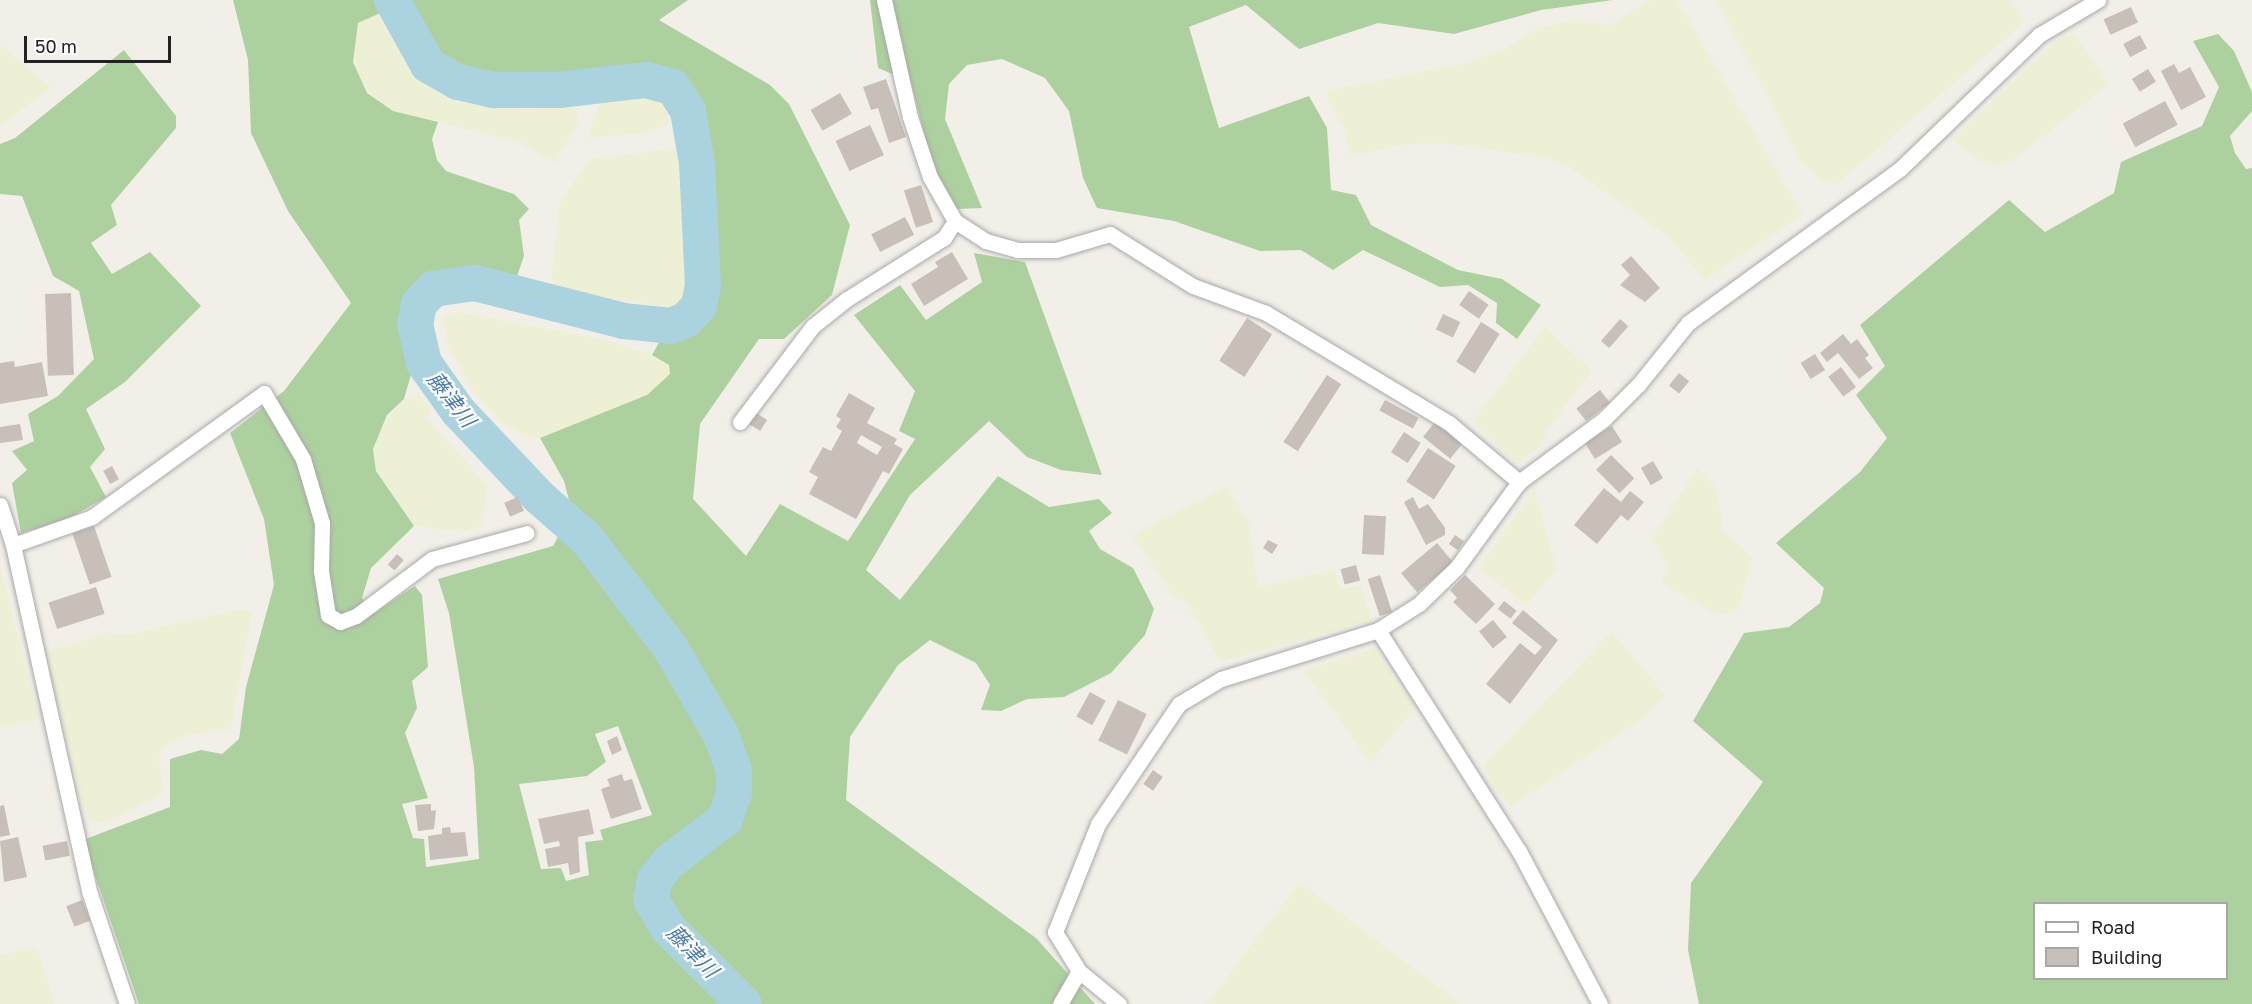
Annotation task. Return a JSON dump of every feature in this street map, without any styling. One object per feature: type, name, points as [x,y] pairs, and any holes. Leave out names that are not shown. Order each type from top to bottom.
[{"type":"street","points":[[884,0],[910,117],[930,177],[955,221],[986,241],[1017,250],[1056,250],[1110,234],[1193,286],[1266,313],[1449,423],[1519,482]]},
{"type":"street","points":[[1119,1004],[1079,971],[1055,932],[1098,824],[1165,719],[1202,687],[1378,630],[1419,604],[1457,567],[1519,482],[1604,419],[1696,316],[1900,168],[2039,36],[2098,0]]},
{"type":"street","points":[[740,422],[813,326],[847,299],[944,238],[955,221]]},
{"type":"street","points":[[14,545],[92,517],[264,393],[303,459],[322,523],[321,571],[328,615],[340,622],[356,616],[432,559],[527,533]]},
{"type":"street","points":[[0,505],[14,545],[90,894],[126,1004]]},
{"type":"street","points":[[1378,630],[1519,850],[1600,1004]]},
{"type":"street","points":[[1060,1004],[1079,971]]},
{"type":"green space","points":[[233,0],[688,0],[659,20],[770,85],[789,104],[850,225],[832,295],[784,339],[759,339],[700,424],[693,499],[746,556],[780,504],[848,541],[915,439],[899,431],[915,391],[854,315],[900,285],[926,320],[982,282],[974,253],[1025,262],[1102,475],[1061,470],[1027,457],[989,421],[910,495],[866,570],[900,600],[998,476],[1049,507],[1099,499],[1112,513],[1089,531],[1100,549],[1133,568],[1154,609],[1145,635],[1111,673],[1064,697],[1027,699],[1001,711],[981,710],[990,685],[976,663],[930,640],[898,665],[850,737],[846,800],[1036,938],[1095,1004],[139,1004],[83,840],[170,807],[170,759],[201,750],[222,754],[239,739],[246,687],[274,585],[264,519],[230,433],[284,391],[351,303],[288,211],[251,133],[248,60]],"holes":[[[398,5],[412,34],[434,63],[464,77],[503,85],[658,75],[678,86],[697,121],[710,269],[704,308],[687,330],[663,335],[652,355],[669,365],[670,374],[647,395],[540,438],[564,481],[572,511],[553,546],[438,579],[449,613],[474,767],[479,859],[426,867],[424,839],[413,838],[402,804],[428,798],[405,733],[417,708],[412,681],[428,667],[422,595],[415,586],[373,614],[362,598],[371,568],[414,526],[376,471],[373,449],[387,415],[404,399],[427,318],[438,304],[465,297],[501,299],[516,279],[524,256],[519,220],[529,209],[514,194],[446,171],[437,160],[432,139],[438,122],[393,111],[367,93],[353,62],[358,23]],[[618,726],[652,815],[600,830],[603,840],[585,842],[589,875],[566,881],[561,868],[541,869],[519,784],[587,776],[606,762],[595,734]]]},
{"type":"green space","points":[[870,0],[1613,0],[1541,10],[1454,34],[1378,23],[1299,49],[1246,5],[1189,27],[1219,128],[1309,96],[1327,128],[1331,190],[1356,195],[1371,225],[1458,270],[1502,279],[1541,305],[1517,339],[1496,323],[1497,303],[1468,285],[1440,287],[1363,250],[1333,270],[1301,250],[1260,251],[1174,221],[1097,208],[1083,178],[1069,111],[1045,78],[1002,59],[967,65],[949,84],[945,119],[982,208],[957,209],[934,172],[911,82],[878,68]]},
{"type":"green space","points":[[1650,0],[1677,0],[1803,215],[1704,280],[1668,236],[1570,168],[1548,158],[1438,143],[1402,145],[1351,156],[1344,129],[1327,100],[1328,90],[1468,62],[1502,50],[1538,28],[1574,19],[1609,25]]},
{"type":"green space","points":[[1716,0],[2011,0],[2024,23],[1836,185],[1820,181],[1799,158]]},
{"type":"green space","points":[[380,10],[425,80],[449,95],[523,109],[574,106],[580,120],[555,163],[518,142],[393,111],[379,103],[359,77],[353,53],[358,23]]},
{"type":"green space","points":[[2074,33],[2109,84],[2011,162],[1995,166],[1983,163],[1952,140],[2056,40]]},
{"type":"green space","points":[[2218,34],[2234,51],[2252,92],[2252,111],[2230,136],[2235,153],[2246,169],[2252,168],[2252,1004],[1699,1004],[1688,950],[1691,883],[1763,782],[1693,721],[1744,633],[1789,627],[1820,603],[1824,588],[1776,543],[1860,472],[1887,438],[1856,395],[1885,366],[1860,325],[2009,200],[2045,232],[2114,193],[2121,162],[2202,126],[2219,87],[2193,41]]},
{"type":"green space","points":[[0,44],[51,87],[0,127]]},
{"type":"green space","points":[[124,50],[176,116],[176,128],[111,205],[117,225],[91,243],[112,274],[150,252],[201,306],[125,382],[86,409],[105,449],[90,467],[106,497],[68,519],[21,533],[12,483],[27,470],[12,451],[34,441],[28,414],[58,396],[94,359],[79,291],[53,276],[22,196],[0,194],[0,144],[15,138]]},
{"type":"green space","points":[[649,96],[665,102],[670,124],[643,133],[588,138],[599,103]]},
{"type":"green space","points":[[681,147],[690,272],[689,297],[680,310],[559,290],[551,278],[560,201],[590,159]]},
{"type":"green space","points":[[460,312],[606,340],[652,355],[669,365],[670,374],[647,395],[574,428],[540,438],[525,436],[501,422],[475,394],[449,348],[442,318]]},
{"type":"green space","points":[[1545,327],[1592,371],[1547,430],[1542,446],[1517,463],[1472,422]]},
{"type":"green space","points":[[418,394],[431,409],[427,418],[488,486],[482,525],[463,532],[414,526],[376,471],[373,449],[380,427],[404,399]]},
{"type":"green space","points":[[1697,468],[1716,488],[1724,531],[1753,558],[1738,611],[1718,615],[1660,583],[1668,567],[1652,538]]},
{"type":"green space","points":[[1227,486],[1249,523],[1258,587],[1335,569],[1340,589],[1361,585],[1372,621],[1220,662],[1186,602],[1175,599],[1132,535]]},
{"type":"green space","points":[[1534,490],[1557,570],[1526,605],[1478,568]]},
{"type":"green space","points":[[0,565],[39,719],[0,728]]},
{"type":"green space","points":[[240,609],[252,612],[231,730],[187,735],[161,747],[159,764],[165,788],[159,796],[105,823],[87,820],[44,652],[108,632],[125,635]]},
{"type":"green space","points":[[1612,631],[1665,695],[1645,717],[1510,807],[1491,784],[1484,765]]},
{"type":"green space","points":[[1374,648],[1415,708],[1370,763],[1304,671]]},
{"type":"green space","points":[[1300,882],[1461,1004],[1206,1004]]},
{"type":"green space","points":[[37,947],[55,1004],[0,1004],[0,955]]},
{"type":"building","points":[[2131,7],[2138,23],[2111,35],[2104,19]]},
{"type":"building","points":[[2140,35],[2147,48],[2130,57],[2123,44]]},
{"type":"building","points":[[2174,64],[2179,73],[2190,67],[2206,97],[2181,110],[2161,71]]},
{"type":"building","points":[[2148,69],[2156,82],[2140,92],[2132,79]]},
{"type":"building","points":[[886,79],[906,137],[889,143],[878,108],[871,110],[863,87]]},
{"type":"building","points":[[840,93],[852,114],[823,131],[811,110]]},
{"type":"building","points":[[2165,101],[2178,125],[2135,147],[2123,124]]},
{"type":"building","points":[[870,125],[884,155],[850,171],[836,141]]},
{"type":"building","points":[[921,185],[933,222],[916,228],[904,191]]},
{"type":"building","points":[[905,217],[914,235],[880,252],[871,234]]},
{"type":"building","points":[[952,252],[968,279],[924,306],[911,284],[938,267],[935,262]]},
{"type":"building","points":[[1631,256],[1660,288],[1645,302],[1620,285],[1630,275],[1621,265]]},
{"type":"building","points":[[1469,291],[1489,305],[1479,319],[1459,305]]},
{"type":"building","points":[[71,293],[74,375],[48,376],[45,294]]},
{"type":"building","points":[[1443,314],[1460,322],[1453,337],[1436,329]]},
{"type":"building","points":[[1247,318],[1272,334],[1244,377],[1219,361]]},
{"type":"building","points":[[1620,319],[1628,326],[1609,348],[1601,341]]},
{"type":"building","points":[[1481,322],[1500,334],[1475,374],[1456,362]]},
{"type":"building","points":[[1843,334],[1851,344],[1857,339],[1869,355],[1865,358],[1873,368],[1859,379],[1838,353],[1827,362],[1820,353]]},
{"type":"building","points":[[1815,354],[1825,370],[1811,379],[1801,363]]},
{"type":"building","points":[[14,361],[15,367],[42,362],[48,396],[0,404],[0,363]]},
{"type":"building","points":[[1841,367],[1856,387],[1843,397],[1828,377]]},
{"type":"building","points":[[1679,373],[1689,381],[1679,394],[1669,385]]},
{"type":"building","points":[[1327,375],[1341,384],[1298,451],[1283,442]]},
{"type":"building","points":[[1600,390],[1610,403],[1586,421],[1576,408]]},
{"type":"building","points":[[849,393],[875,408],[867,423],[897,439],[894,444],[903,449],[889,474],[883,471],[856,519],[809,494],[818,477],[809,472],[823,447],[831,451],[842,431],[836,427],[841,419],[836,416]],"holes":[[[861,435],[882,447],[877,455],[857,443]]]},
{"type":"building","points":[[1385,400],[1419,418],[1413,428],[1379,411]]},
{"type":"building","points":[[756,413],[767,420],[760,431],[749,424]]},
{"type":"building","points":[[1435,422],[1462,444],[1450,459],[1423,437]]},
{"type":"building","points":[[20,424],[23,440],[0,443],[0,427]]},
{"type":"building","points":[[1612,426],[1622,442],[1595,459],[1585,443]]},
{"type":"building","points":[[1404,432],[1421,443],[1408,463],[1391,452]]},
{"type":"building","points":[[1428,448],[1456,466],[1434,500],[1406,482]]},
{"type":"building","points":[[1611,455],[1634,478],[1619,493],[1596,470]]},
{"type":"building","points":[[1653,461],[1663,478],[1651,485],[1641,468]]},
{"type":"building","points":[[112,466],[119,479],[110,484],[103,471]]},
{"type":"building","points":[[1604,488],[1621,502],[1630,491],[1644,502],[1628,521],[1621,515],[1597,544],[1574,525]]},
{"type":"building","points":[[518,497],[524,511],[510,517],[504,503]]},
{"type":"building","points":[[1413,497],[1419,509],[1428,504],[1445,528],[1445,535],[1426,545],[1404,502]]},
{"type":"building","points":[[1364,515],[1386,516],[1384,555],[1362,554]]},
{"type":"building","points":[[94,526],[112,577],[90,585],[72,533]]},
{"type":"building","points":[[1455,535],[1464,541],[1458,550],[1449,544]]},
{"type":"building","points":[[1268,540],[1278,545],[1272,554],[1263,548]]},
{"type":"building","points":[[1437,543],[1453,562],[1417,592],[1401,573]]},
{"type":"building","points":[[397,554],[404,560],[395,570],[388,565]]},
{"type":"building","points":[[1356,565],[1360,580],[1345,585],[1341,569]]},
{"type":"building","points":[[1380,575],[1392,612],[1380,616],[1368,579]]},
{"type":"building","points":[[1465,575],[1495,604],[1476,624],[1453,602],[1457,598],[1450,590]]},
{"type":"building","points":[[96,587],[105,614],[57,629],[48,602]]},
{"type":"building","points":[[1504,601],[1517,611],[1510,619],[1498,609]]},
{"type":"building","points":[[1523,610],[1558,640],[1510,704],[1486,684],[1520,643],[1535,655],[1542,647],[1512,623]]},
{"type":"building","points":[[1493,620],[1507,637],[1493,648],[1479,631]]},
{"type":"building","points":[[1090,692],[1106,701],[1092,725],[1076,716]]},
{"type":"building","points":[[1118,700],[1147,714],[1127,754],[1098,740]]},
{"type":"building","points":[[617,736],[622,750],[612,755],[607,741]]},
{"type":"building","points":[[1153,770],[1163,777],[1153,791],[1143,784]]},
{"type":"building","points":[[622,774],[624,781],[632,779],[642,809],[611,819],[601,789],[610,786],[607,779]]},
{"type":"building","points":[[431,804],[431,811],[436,810],[434,829],[418,831],[415,805]]},
{"type":"building","points":[[4,805],[10,835],[0,837],[0,806]]},
{"type":"building","points":[[589,809],[594,834],[578,837],[580,872],[570,875],[568,863],[548,867],[545,849],[560,846],[559,841],[544,844],[538,819]]},
{"type":"building","points":[[450,827],[451,833],[465,832],[468,856],[430,860],[428,836],[442,834],[442,828]]},
{"type":"building","points":[[18,837],[27,877],[4,882],[0,841]]},
{"type":"building","points":[[67,841],[70,856],[45,860],[42,846]]},
{"type":"building","points":[[82,900],[90,920],[74,927],[66,906]]},
{"type":"waterway","name":"藤津川","points":[[392,0],[428,65],[458,82],[494,90],[559,90],[646,80],[673,87],[688,111],[697,163],[703,285],[699,306],[687,319],[672,326],[624,321],[475,283],[433,289],[419,304],[415,324],[424,363],[458,411],[539,497],[587,539],[670,647],[721,735],[734,770],[734,793],[725,819],[669,862],[655,879],[651,899],[668,928],[744,1004]]}]
